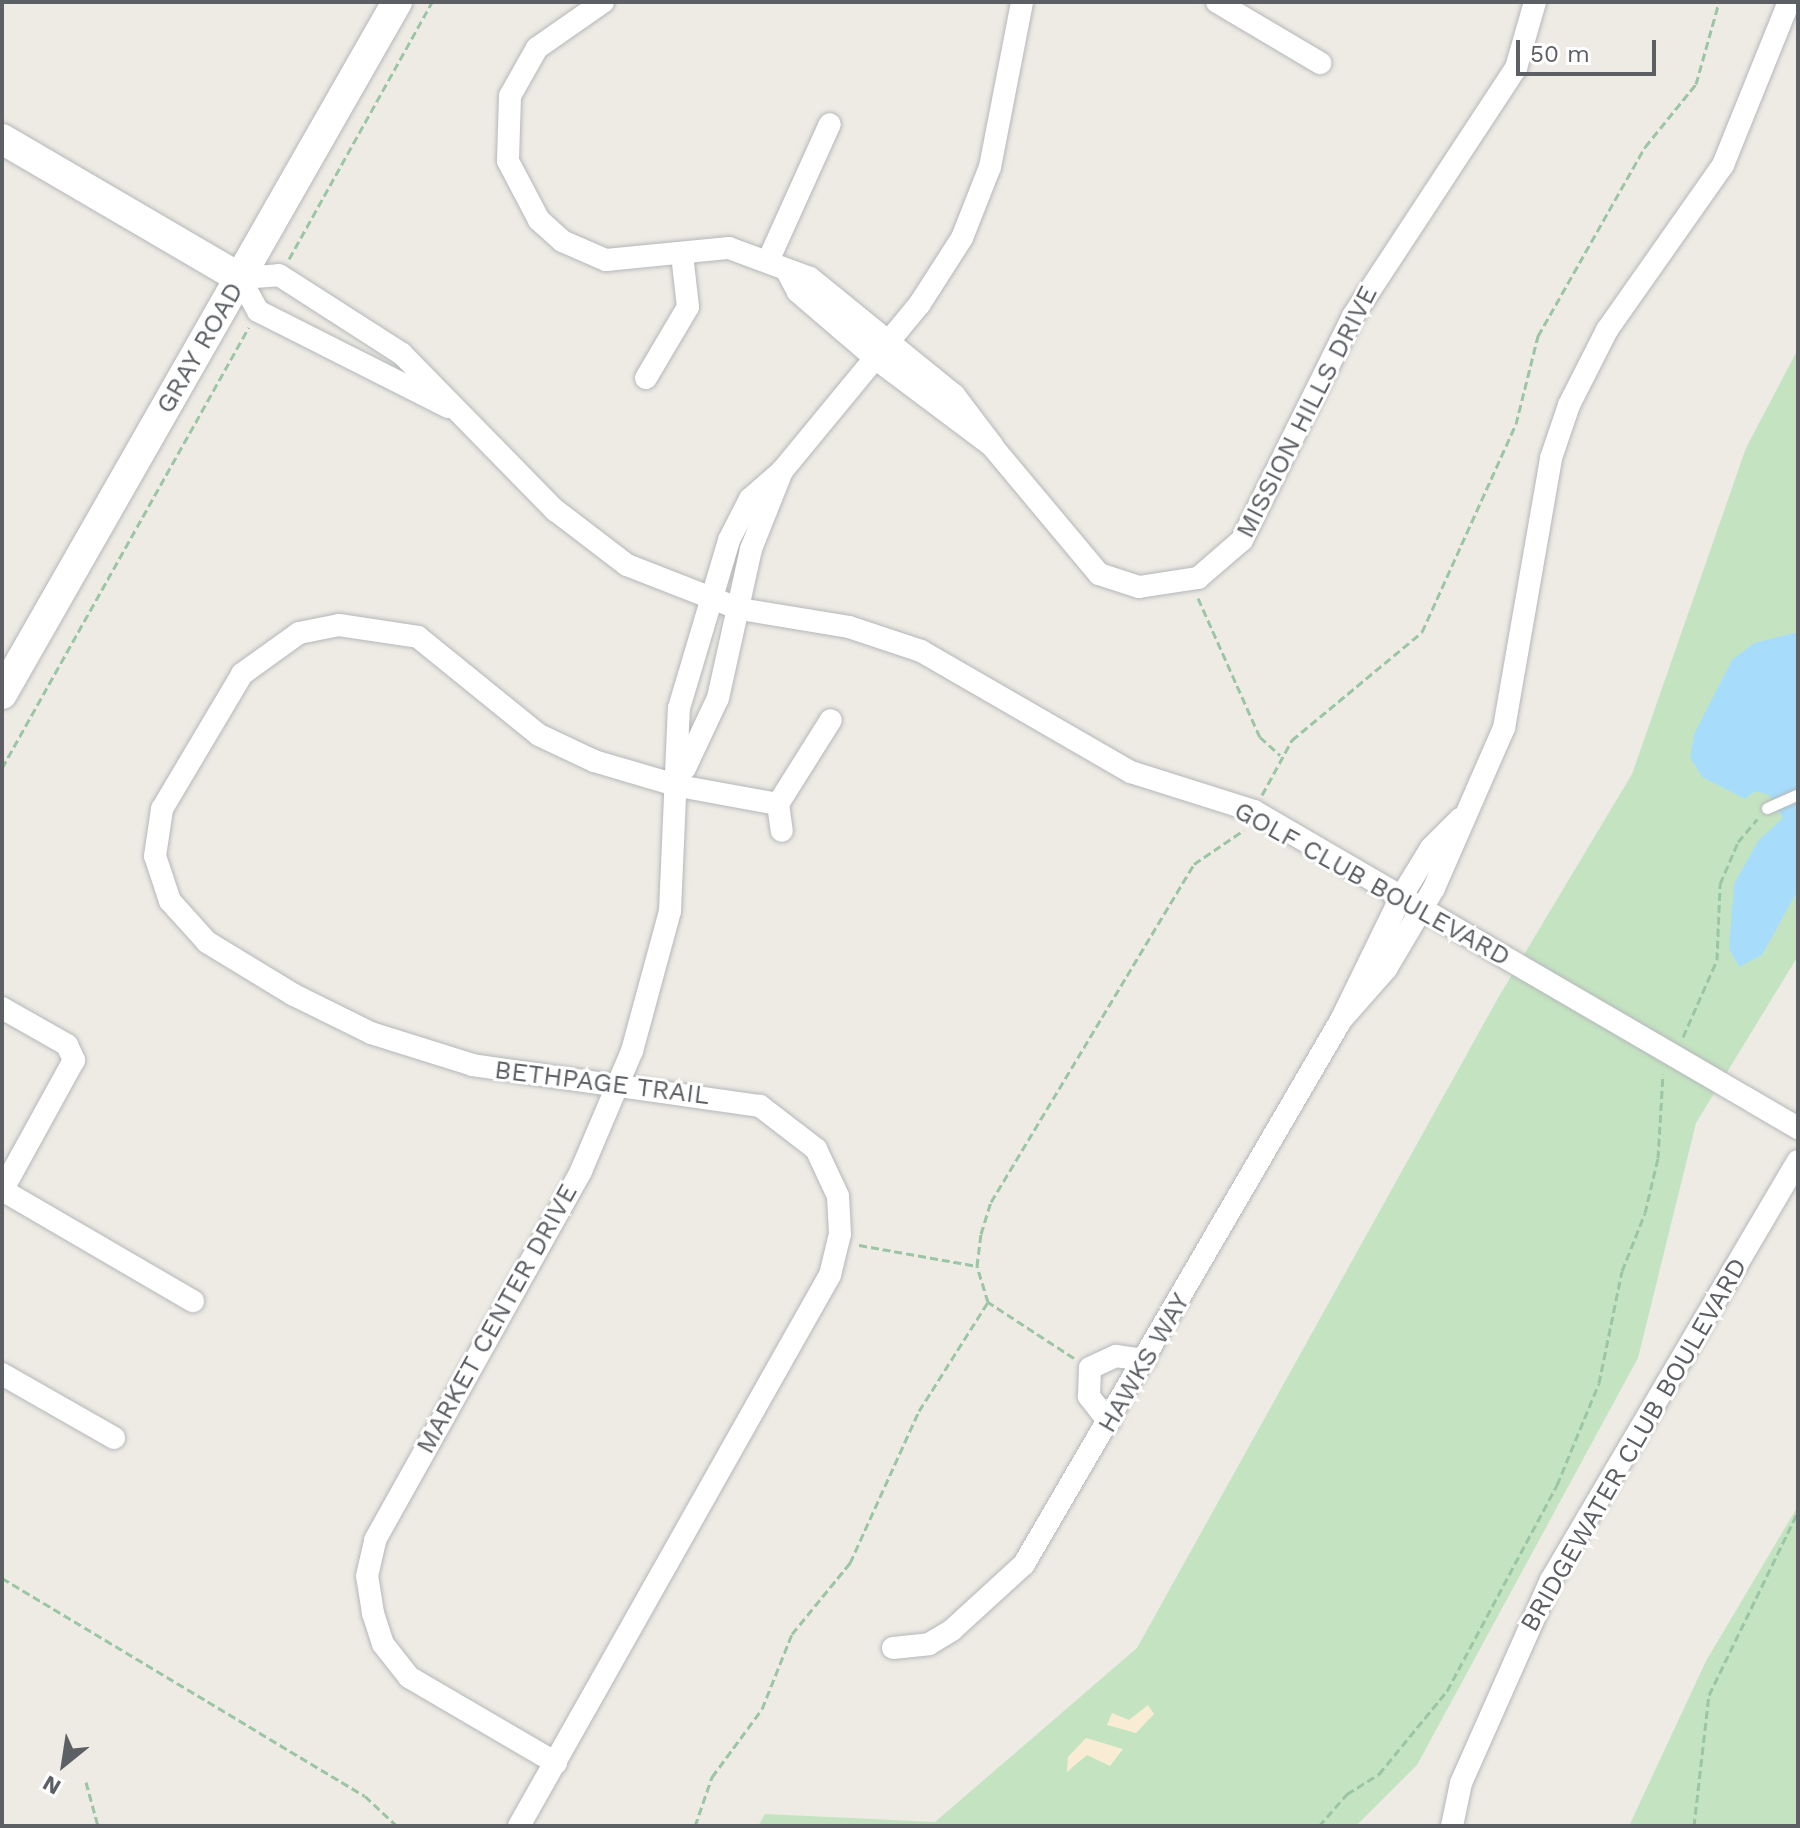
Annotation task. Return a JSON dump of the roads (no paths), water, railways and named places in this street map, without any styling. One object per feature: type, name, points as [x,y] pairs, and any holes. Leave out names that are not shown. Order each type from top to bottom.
[{"type":"street","name":"GRAY ROAD","points":[[2,694],[397,2]]},
{"type":"street","points":[[603,2],[548,38],[521,71],[507,112],[513,177],[539,220],[577,249],[628,262],[729,248],[768,261],[830,124]]},
{"type":"street","name":"MARKET CENTER DRIVE","points":[[556,1763],[409,1677],[383,1644],[367,1576],[375,1540],[581,1171],[618,1086],[655,983],[670,911],[679,786],[679,708],[710,600],[739,517],[782,471],[882,350],[972,218],[990,167],[1022,2]]},
{"type":"street","name":"MISSION HILLS DRIVE","points":[[768,261],[788,273],[798,292],[882,350],[992,446],[1099,574],[1139,587],[1191,580],[1217,567],[1242,540],[1348,324],[1516,68],[1535,2]]},
{"type":"street","name":"HAWKS WAY","points":[[1341,1020],[1386,969],[1422,909],[1512,698],[1551,458],[1569,405],[1607,330],[1723,165],[1789,2]]},
{"type":"street","points":[[1228,5],[1320,63]]},
{"type":"street","points":[[2,139],[240,278]]},
{"type":"street","points":[[646,378],[688,307],[682,254]]},
{"type":"street","name":"GOLF CLUB BOULEVARD","points":[[448,407],[258,311],[240,278],[279,275],[402,354],[448,407],[599,547],[710,600],[740,609],[883,636],[1131,772],[1254,811],[1793,1127],[1798,1152]]},
{"type":"street","name":"MARKET CENTER DRIVE","points":[[679,786],[722,683],[751,549],[782,471]]},
{"type":"street","name":"BETHPAGE TRAIL","points":[[519,1826],[830,1275],[839,1242],[838,1196],[824,1163],[776,1115],[738,1100],[473,1065],[371,1033],[294,995],[207,942],[182,917],[162,887],[157,827],[242,674],[299,633],[339,625],[418,637],[539,735],[594,761],[679,786],[778,804]]},
{"type":"street","points":[[688,672],[722,683]]},
{"type":"street","points":[[782,831],[778,804],[831,720]]},
{"type":"street","name":"HAWKS WAY","points":[[893,1648],[929,1644],[1003,1589],[1047,1530],[1341,1020],[1401,897],[1431,848],[1463,816]]},
{"type":"street","points":[[2,1008],[73,1053],[2,1190],[193,1301]]},
{"type":"street","name":"BRIDGEWATER CLUB BOULEVARD","points":[[1452,1826],[1466,1769],[1551,1580],[1798,1161]]},
{"type":"street","points":[[1109,1422],[1089,1396],[1090,1368],[1116,1356],[1145,1360]]},
{"type":"street","points":[[2,1374],[114,1438]]},
{"type":"lane","points":[[1767,808],[1798,794]]},
{"type":"water","points":[[1798,632],[1798,890],[1762,955],[1739,967],[1729,949],[1734,884],[1758,841],[1783,818],[1769,795],[1755,791],[1745,799],[1702,777],[1690,757],[1694,734],[1732,660],[1754,643]]}]
